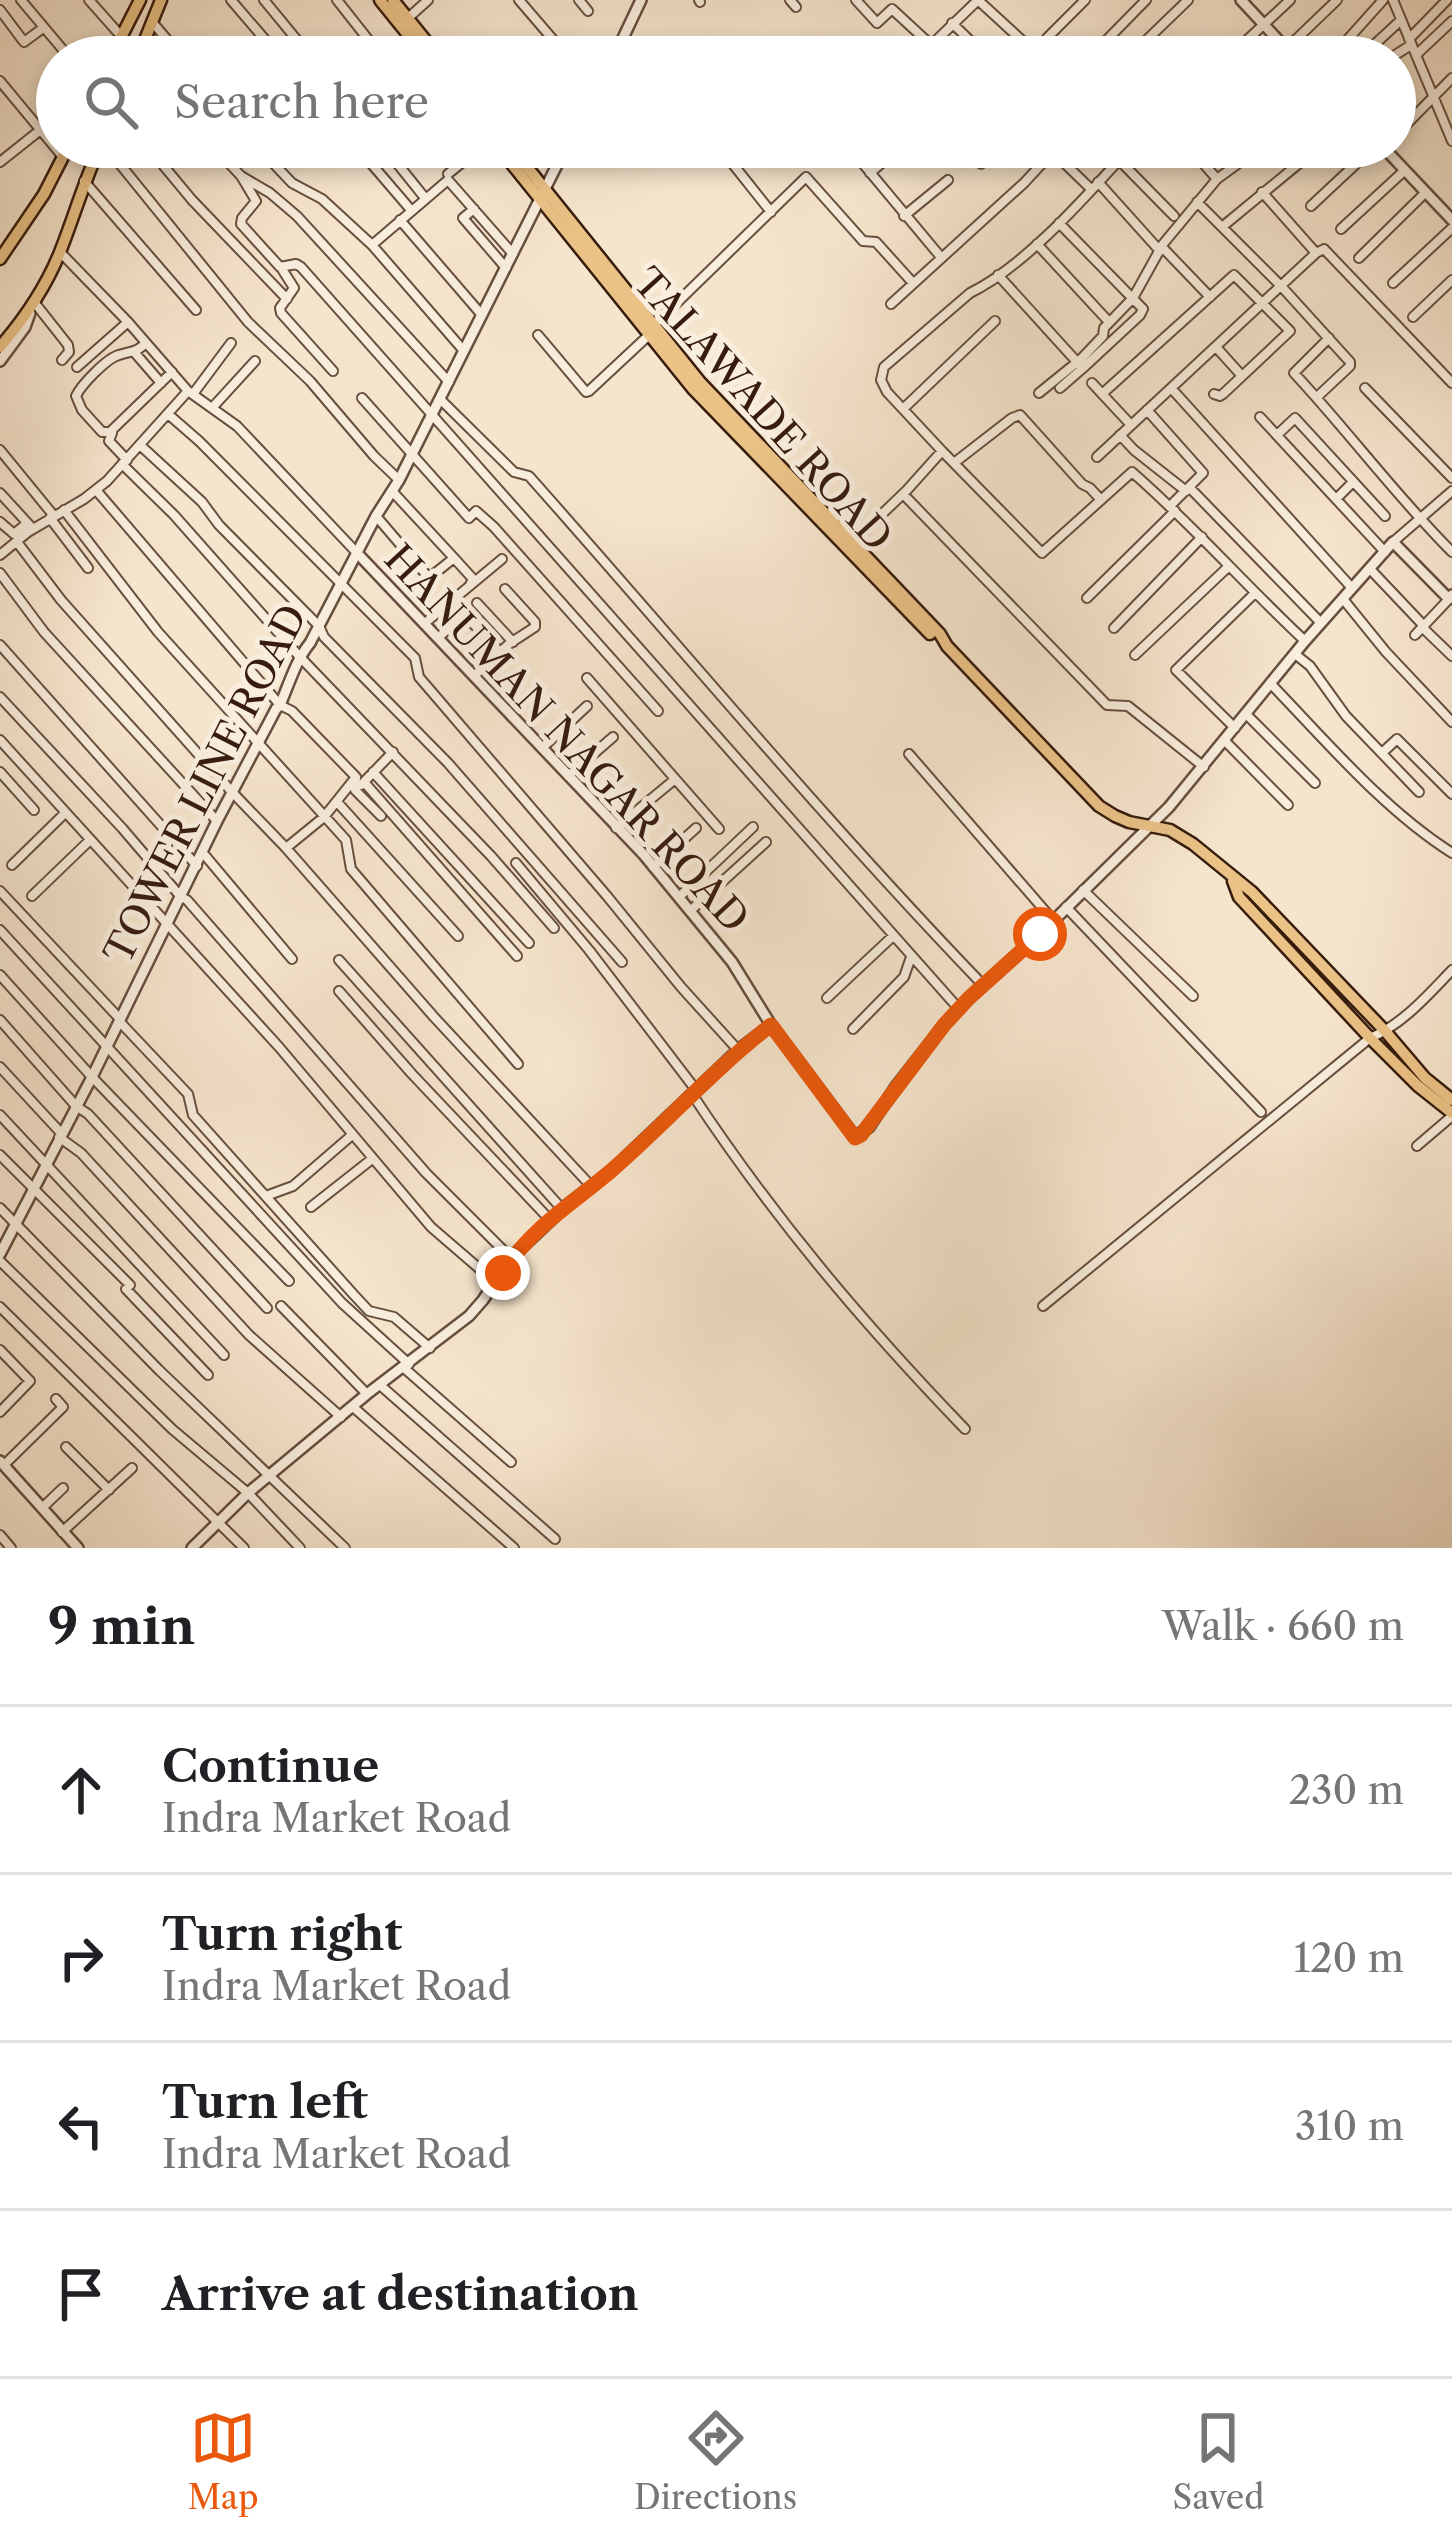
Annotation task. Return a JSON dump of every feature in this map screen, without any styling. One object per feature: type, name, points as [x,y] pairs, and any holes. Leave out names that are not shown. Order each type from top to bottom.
[{"type":"main road","points":[[121,36],[140,0]]},
{"type":"main road","points":[[147,36],[161,0]]},
{"type":"main road","points":[[380,0],[419,36]]},
{"type":"main road","points":[[393,0],[413,36]]},
{"type":"main road","points":[[0,259],[57,168]]},
{"type":"main road","points":[[0,347],[34,302],[60,252],[91,168]]},
{"type":"main road","name":"TALAWADE ROAD","points":[[517,168],[701,390],[1100,806],[1114,816],[1170,830],[1252,892],[1425,1078],[1452,1100]]},
{"type":"main road","name":"TALAWADE ROAD","points":[[527,168],[542,195]]},
{"type":"main road","name":"TALAWADE ROAD","points":[[1232,879],[1239,897],[1370,1038],[1452,1114]]},
{"type":"street","points":[[21,0],[50,36]]},
{"type":"street","points":[[89,0],[121,36]]},
{"type":"street","points":[[231,0],[262,36]]},
{"type":"street","points":[[264,0],[294,36]]},
{"type":"street","points":[[337,0],[365,36]]},
{"type":"street","points":[[404,21],[428,0]]},
{"type":"street","points":[[519,0],[550,36]]},
{"type":"street","points":[[579,0],[588,11]]},
{"type":"street","points":[[624,36],[641,0]]},
{"type":"street","points":[[856,0],[877,23],[893,4],[923,36]]},
{"type":"street","points":[[940,36],[978,0],[1017,36]]},
{"type":"street","points":[[1049,36],[1085,0]]},
{"type":"street","points":[[1111,36],[1146,0]]},
{"type":"street","points":[[1151,36],[1188,0]]},
{"type":"street","points":[[1241,0],[1275,36]]},
{"type":"street","points":[[1253,36],[1290,0]]},
{"type":"street","points":[[1305,36],[1337,0]]},
{"type":"street","points":[[1350,36],[1382,0]]},
{"type":"street","points":[[1393,0],[1408,36]]},
{"type":"street","points":[[1415,36],[1447,0]]},
{"type":"street","points":[[0,10],[24,42],[43,28]]},
{"type":"street","points":[[1384,36],[1401,20]]},
{"type":"street","points":[[1451,136],[1416,55],[1452,21]]},
{"type":"street","points":[[152,22],[164,36]]},
{"type":"street","points":[[952,23],[965,36]]},
{"type":"street","points":[[1416,116],[1452,78]]},
{"type":"street","points":[[0,81],[36,127]]},
{"type":"street","points":[[0,162],[36,133]]},
{"type":"street","points":[[120,168],[248,322],[399,480]]},
{"type":"street","points":[[165,168],[286,299]]},
{"type":"street","points":[[234,168],[256,201],[242,224],[294,286],[281,313],[333,371]]},
{"type":"street","points":[[278,168],[292,183],[322,199],[371,245],[466,348]]},
{"type":"street","points":[[375,168],[411,210]]},
{"type":"street","points":[[401,168],[425,198]]},
{"type":"street","points":[[448,174],[455,168]]},
{"type":"street","name":"TOWER LINE ROAD","points":[[0,1257],[280,705],[299,656],[450,383],[556,168]]},
{"type":"street","points":[[736,168],[771,212]]},
{"type":"street","points":[[866,168],[941,257]]},
{"type":"street","points":[[869,172],[874,168]]},
{"type":"street","points":[[890,304],[1038,168]]},
{"type":"street","points":[[1072,168],[1210,297]]},
{"type":"street","points":[[1112,168],[1036,244],[884,367],[881,380],[887,392],[1042,553],[1132,472],[1305,641]]},
{"type":"street","points":[[1129,168],[1174,216]]},
{"type":"street","points":[[1208,168],[1217,178]]},
{"type":"street","points":[[1060,388],[1103,336],[1103,328],[1133,298],[1161,249],[1217,178],[1232,168]]},
{"type":"street","points":[[1222,226],[1292,168]]},
{"type":"street","points":[[1311,206],[1356,168]]},
{"type":"street","points":[[1341,229],[1405,170],[1450,216],[1393,283]]},
{"type":"street","points":[[241,176],[297,216],[450,383]]},
{"type":"street","points":[[538,335],[590,392],[806,177],[863,241],[876,242],[913,283]]},
{"type":"street","points":[[371,245],[448,180],[513,254]]},
{"type":"street","points":[[904,216],[948,180]]},
{"type":"street","points":[[84,181],[196,310]]},
{"type":"street","points":[[1262,192],[1316,253]]},
{"type":"street","points":[[1359,258],[1426,192]]},
{"type":"street","points":[[1198,202],[1351,364],[1317,397]]},
{"type":"street","points":[[474,209],[464,218],[506,268]]},
{"type":"street","points":[[400,220],[482,314]]},
{"type":"street","points":[[1040,393],[1143,311],[1058,222]]},
{"type":"street","points":[[1036,244],[1109,322]]},
{"type":"street","points":[[1097,457],[1324,249],[1452,383]]},
{"type":"street","points":[[60,252],[191,392],[237,426],[357,553]]},
{"type":"street","points":[[280,267],[301,267],[959,1009],[1169,807],[1370,568],[1394,542],[1450,498]]},
{"type":"street","points":[[998,275],[1080,365]]},
{"type":"street","points":[[1102,394],[1234,275],[1290,331],[1220,396],[1214,394]]},
{"type":"street","points":[[1412,317],[1452,280]]},
{"type":"street","points":[[34,302],[68,345],[62,360]]},
{"type":"street","points":[[0,361],[25,327],[34,302]]},
{"type":"street","points":[[903,409],[995,321]]},
{"type":"street","points":[[77,367],[128,322]]},
{"type":"street","points":[[1329,338],[1294,373],[1452,552]]},
{"type":"street","points":[[146,343],[135,353],[117,355],[78,390],[77,400],[92,421],[102,432],[110,432],[174,374]]},
{"type":"street","points":[[0,521],[14,534],[96,490],[191,392],[231,343]]},
{"type":"street","points":[[1216,347],[1243,376]]},
{"type":"street","points":[[135,353],[161,383]]},
{"type":"street","points":[[212,408],[255,361]]},
{"type":"street","points":[[174,374],[108,438],[124,462],[554,928]]},
{"type":"street","points":[[1092,383],[1131,425]]},
{"type":"street","points":[[1171,388],[1352,588]]},
{"type":"street","points":[[1365,388],[1452,478]]},
{"type":"street","points":[[362,398],[469,518],[476,511],[494,527],[658,712]]},
{"type":"street","points":[[440,399],[514,472],[529,476],[873,869],[983,985]]},
{"type":"street","points":[[1087,598],[1204,473],[1147,410]]},
{"type":"street","points":[[168,414],[415,658],[419,677],[738,1050]]},
{"type":"street","points":[[954,463],[1020,415],[1101,500]]},
{"type":"street","points":[[1260,417],[1385,552]]},
{"type":"street","points":[[1277,435],[1295,418],[1385,516]]},
{"type":"street","points":[[1120,435],[1187,489],[1321,623]]},
{"type":"street","points":[[141,446],[202,502],[319,626],[324,637],[448,763],[622,962]]},
{"type":"street","points":[[0,449],[88,568]]},
{"type":"street","points":[[850,544],[942,451]]},
{"type":"street","points":[[1336,499],[1353,482]]},
{"type":"street","points":[[96,490],[280,705],[292,710],[360,780],[517,956]]},
{"type":"street","points":[[392,491],[473,579],[469,586]]},
{"type":"street","points":[[0,493],[30,526]]},
{"type":"street","points":[[903,494],[1107,705],[1128,706],[1204,767]]},
{"type":"street","points":[[64,510],[158,632],[349,845],[351,869],[518,1064]]},
{"type":"street","points":[[376,516],[429,578],[454,558]]},
{"type":"street","points":[[0,556],[30,526]]},
{"type":"street","points":[[1114,628],[1202,537]]},
{"type":"street","points":[[17,542],[61,600],[232,792],[591,1186]]},
{"type":"street","points":[[1394,542],[1448,600],[1452,616]]},
{"type":"street","name":"HANUMAN NAGAR ROAD","points":[[357,553],[679,897],[732,962],[771,1025],[855,1138],[959,1009]]},
{"type":"street","points":[[425,623],[502,560]]},
{"type":"street","points":[[1135,655],[1228,567]]},
{"type":"street","points":[[1370,568],[1420,629],[1452,656]]},
{"type":"street","points":[[0,573],[44,632],[218,821]]},
{"type":"street","points":[[475,675],[536,625],[505,589]]},
{"type":"street","points":[[1235,728],[1176,668],[1255,593]]},
{"type":"street","points":[[1342,599],[1452,722]]},
{"type":"street","points":[[1420,629],[1448,600]]},
{"type":"street","points":[[477,603],[513,642]]},
{"type":"street","points":[[439,637],[464,614],[500,652]]},
{"type":"street","points":[[0,645],[196,866]]},
{"type":"street","points":[[1295,654],[1419,792]]},
{"type":"street","points":[[587,678],[719,830]]},
{"type":"street","points":[[1270,683],[1367,782],[1424,835],[1452,853]]},
{"type":"street","points":[[0,697],[187,900],[426,1173],[512,1258]]},
{"type":"street","points":[[542,748],[587,706]]},
{"type":"street","points":[[1246,714],[1315,783]]},
{"type":"street","points":[[568,776],[613,737]]},
{"type":"street","points":[[1382,753],[1397,739],[1452,794]]},
{"type":"street","points":[[0,740],[279,1047],[431,1226],[496,1282]]},
{"type":"street","points":[[1225,741],[1288,805]]},
{"type":"street","points":[[286,848],[393,752]]},
{"type":"street","points":[[909,754],[1052,920]]},
{"type":"street","points":[[0,772],[34,810]]},
{"type":"street","points":[[373,772],[529,944]]},
{"type":"street","points":[[616,828],[674,779]]},
{"type":"street","points":[[360,780],[356,790],[381,816]]},
{"type":"street","points":[[338,802],[458,936]]},
{"type":"street","points":[[12,865],[64,814]]},
{"type":"street","points":[[679,897],[753,826]]},
{"type":"street","points":[[653,867],[696,828]]},
{"type":"street","points":[[32,896],[89,841]]},
{"type":"street","points":[[690,911],[766,842]]},
{"type":"street","points":[[203,853],[292,958]]},
{"type":"street","points":[[516,863],[589,950],[792,1236],[964,1429]]},
{"type":"street","points":[[1083,890],[1193,996]]},
{"type":"street","points":[[0,892],[188,1094],[194,1115],[369,1311],[394,1317],[430,1348]]},
{"type":"street","points":[[1066,907],[1261,1112]]},
{"type":"street","points":[[0,930],[342,1303],[511,1462]]},
{"type":"street","points":[[826,998],[893,936]]},
{"type":"street","points":[[853,1030],[904,977],[911,956]]},
{"type":"street","points":[[339,960],[562,1209]]},
{"type":"street","points":[[1043,1306],[1370,1038],[1416,1008],[1452,970]]},
{"type":"street","points":[[0,975],[289,1281]]},
{"type":"street","points":[[339,991],[550,1221]]},
{"type":"street","points":[[0,1020],[267,1308]]},
{"type":"street","points":[[194,1547],[248,1492],[469,1316],[512,1258],[562,1209],[771,1025]]},
{"type":"street","points":[[0,1066],[248,1335],[341,1417]]},
{"type":"street","points":[[1417,1146],[1452,1114]]},
{"type":"street","points":[[0,1115],[224,1355]]},
{"type":"street","points":[[265,1196],[293,1186],[352,1136]]},
{"type":"street","points":[[0,1155],[130,1285],[126,1289],[208,1375]]},
{"type":"street","points":[[311,1207],[372,1159]]},
{"type":"street","points":[[0,1208],[159,1370],[346,1548]]},
{"type":"street","points":[[0,1257],[172,1429],[248,1492],[300,1548]]},
{"type":"street","points":[[281,1306],[367,1394]]},
{"type":"street","points":[[0,1307],[244,1548]]},
{"type":"street","points":[[0,1350],[30,1381],[0,1412]]},
{"type":"street","points":[[380,1384],[555,1539]]},
{"type":"street","points":[[56,1399],[63,1407],[2,1463],[78,1548]]},
{"type":"street","points":[[353,1407],[514,1548]]},
{"type":"street","points":[[66,1447],[109,1490]]},
{"type":"street","points":[[62,1532],[132,1468]]},
{"type":"street","points":[[42,1508],[63,1488]]},
{"type":"street","points":[[0,1535],[11,1548]]},
{"type":"route","points":[[503,1273],[512,1258],[567,1205],[611,1171],[738,1050],[771,1025],[855,1138],[861,1135],[944,1025],[1040,934]]}]
